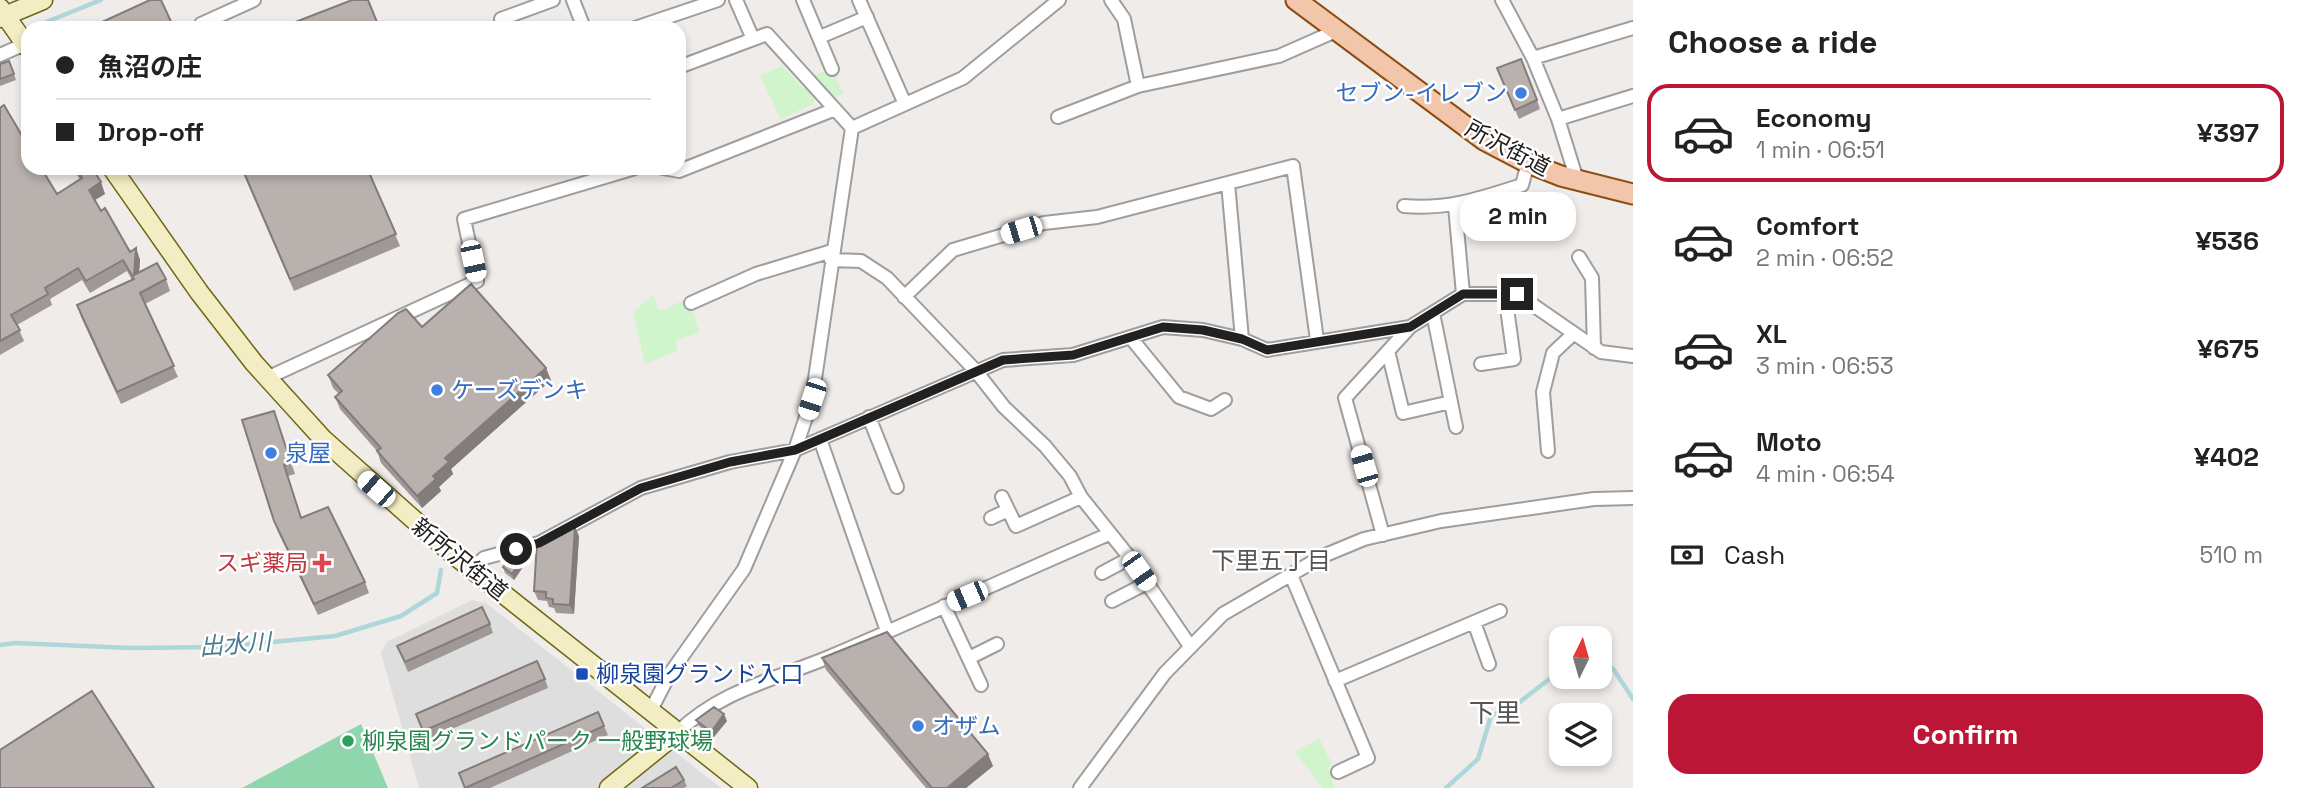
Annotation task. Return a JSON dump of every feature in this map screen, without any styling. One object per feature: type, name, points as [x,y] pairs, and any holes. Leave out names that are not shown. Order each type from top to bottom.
[{"type":"main road","name":"所沢街道","points":[[1296,0],[1484,141],[1528,163],[1577,180],[1633,194]]},
{"type":"street","points":[[21,39],[2,14],[43,0]]},
{"type":"street","points":[[501,19],[553,0]]},
{"type":"street","points":[[573,0],[581,21]]},
{"type":"street","points":[[656,21],[718,0]]},
{"type":"street","points":[[736,0],[753,38]]},
{"type":"street","points":[[803,0],[832,69]]},
{"type":"street","points":[[859,0],[905,104]]},
{"type":"street","points":[[852,128],[963,78],[1059,0]]},
{"type":"street","points":[[1111,0],[1124,19],[1138,86]]},
{"type":"street","points":[[1502,0],[1533,58],[1558,119],[1577,180]]},
{"type":"street","points":[[207,21],[246,2]]},
{"type":"street","points":[[820,37],[867,17]]},
{"type":"street","points":[[1533,58],[1633,27]]},
{"type":"street","points":[[1058,117],[1138,86],[1279,55],[1338,30]]},
{"type":"street","points":[[686,64],[767,34],[852,128]]},
{"type":"street","points":[[0,55],[21,48]]},
{"type":"street","points":[[1558,119],[1633,96]]},
{"type":"street","points":[[686,168],[833,110]]},
{"type":"street","points":[[651,710],[669,675],[744,569],[795,450],[812,399],[852,128]]},
{"type":"street","points":[[1404,206],[1430,209],[1455,206],[1522,186],[1528,163]]},
{"type":"street","points":[[904,297],[953,250],[1044,223],[1097,217],[1293,166],[1317,340]]},
{"type":"street","name":"新所沢街道","points":[[118,175],[179,263],[267,378],[360,476],[471,569],[747,788]]},
{"type":"street","points":[[267,378],[477,281],[464,219],[612,175]]},
{"type":"street","points":[[1228,183],[1242,339]]},
{"type":"street","points":[[1455,206],[1463,294]]},
{"type":"street","points":[[691,303],[756,274],[832,255],[861,261],[887,278],[975,370],[1004,407],[1045,446],[1070,476],[1081,497],[1130,558],[1190,646]]},
{"type":"street","points":[[1579,257],[1592,278],[1594,348]]},
{"type":"street","points":[[1383,535],[1345,398],[1410,327],[1463,294],[1517,294],[1594,348],[1620,356],[1633,355]]},
{"type":"street","points":[[1481,364],[1514,359],[1505,294]]},
{"type":"street","points":[[1433,313],[1456,427]]},
{"type":"street","points":[[471,569],[484,558],[539,543],[641,488],[730,462],[795,450],[1003,360],[1073,355],[1163,327],[1203,330],[1242,339],[1267,350],[1410,327]]},
{"type":"street","points":[[1548,451],[1543,392],[1553,353],[1573,334]]},
{"type":"street","points":[[1131,338],[1179,397],[1212,409],[1225,400]]},
{"type":"street","points":[[1388,351],[1402,413],[1451,402]]},
{"type":"street","points":[[869,417],[897,487]]},
{"type":"street","points":[[820,439],[887,631]]},
{"type":"street","points":[[991,518],[1005,504],[1016,526],[1081,497]]},
{"type":"street","points":[[1080,788],[1166,673],[1223,614],[1323,556],[1383,535],[1441,521],[1594,499],[1633,498]]},
{"type":"street","points":[[609,788],[700,711],[735,692],[887,631],[1109,534]]},
{"type":"street","points":[[1102,573],[1130,558]]},
{"type":"street","points":[[1291,575],[1368,758],[1338,772]]},
{"type":"street","points":[[1112,601],[1147,583]]},
{"type":"street","points":[[944,606],[981,685]]},
{"type":"street","points":[[1335,681],[1500,611]]},
{"type":"street","points":[[1474,622],[1489,664]]},
{"type":"street","points":[[968,658],[997,645]]},
{"type":"shaded area","points":[[472,600],[486,603],[721,788],[419,788],[381,653],[387,642]]},
{"type":"green space","points":[[782,66],[802,87],[816,95],[813,104],[781,119],[760,76]]},
{"type":"green space","points":[[832,69],[843,93],[826,102],[806,78]]},
{"type":"green space","points":[[654,295],[659,311],[690,298],[699,333],[676,340],[677,351],[645,364],[633,312]]},
{"type":"green space","name":"柳泉園グランドパーク 一般野球場","points":[[361,724],[388,788],[242,788]]},
{"type":"green space","points":[[1319,738],[1332,764],[1328,767],[1334,788],[1323,788],[1295,752]]},
{"type":"building","points":[[150,0],[161,0],[171,21],[104,21]]},
{"type":"building","points":[[352,0],[368,0],[377,21],[298,21]]},
{"type":"building","name":"セブン-イレブン","points":[[1521,59],[1537,100],[1515,110],[1497,68]]},
{"type":"building","points":[[9,61],[14,74],[0,79],[0,64]]},
{"type":"building","points":[[4,105],[21,134],[21,175],[45,175],[57,194],[82,178],[80,175],[96,175],[101,182],[89,190],[101,211],[105,208],[130,252],[136,248],[134,275],[157,263],[166,279],[140,293],[174,366],[117,392],[77,305],[134,279],[123,260],[86,281],[78,268],[45,288],[48,294],[11,315],[20,330],[0,341],[0,108]]},
{"type":"building","points":[[245,175],[370,175],[396,234],[290,279]]},
{"type":"building","points":[[471,284],[546,368],[445,458],[449,462],[433,476],[436,479],[417,496],[377,451],[381,448],[335,397],[342,391],[328,375],[398,313],[406,309],[422,327]]},
{"type":"building","points":[[274,411],[291,463],[284,465],[301,518],[328,507],[365,582],[314,604],[274,521],[242,420]]},
{"type":"building","points":[[575,527],[570,605],[553,604],[553,599],[546,598],[546,592],[534,591],[537,542],[554,534],[562,535],[562,529]]},
{"type":"building","points":[[530,548],[512,574],[503,567],[516,552]]},
{"type":"building","points":[[482,607],[490,624],[405,662],[397,646]]},
{"type":"building","points":[[887,632],[988,754],[947,788],[932,788],[822,658]]},
{"type":"building","points":[[537,661],[545,679],[423,731],[416,714]]},
{"type":"building","points":[[92,691],[154,788],[0,788],[0,750]]},
{"type":"building","points":[[714,707],[724,714],[711,732],[696,720]]},
{"type":"building","points":[[598,712],[604,726],[465,788],[459,773]]},
{"type":"building","points":[[676,767],[684,780],[671,788],[642,788]]},
{"type":"waterway","points":[[49,21],[101,0]]},
{"type":"waterway","name":"出水川","points":[[0,645],[15,643],[130,648],[219,647],[335,636],[401,616],[437,593],[441,570]]},
{"type":"waterway","points":[[1612,668],[1633,699]]},
{"type":"waterway","points":[[1446,788],[1478,759],[1491,716],[1517,704],[1549,679]]},
{"type":"place","name":"セブン-イレブン","points":[[1521,93]]},
{"type":"place","name":"ケーズデンキ","points":[[437,390]]},
{"type":"place","name":"泉屋","points":[[271,453]]},
{"type":"place","name":"スギ薬局","points":[[322,563]]},
{"type":"place","name":"柳泉園グランド入口","points":[[582,674]]},
{"type":"place","name":"オザム","points":[[918,726]]},
{"type":"place","name":"柳泉園グランドパーク 一般野球場","points":[[348,741]]},
{"type":"district","name":"下里五丁目","points":[[1271,560]]},
{"type":"district","name":"下里","points":[[1495,713]]},
{"type":"route","points":[[516,549],[539,543],[641,488],[730,462],[795,450],[1003,360],[1073,355],[1163,327],[1203,330],[1242,339],[1267,350],[1410,327],[1463,294],[1517,294]]}]
